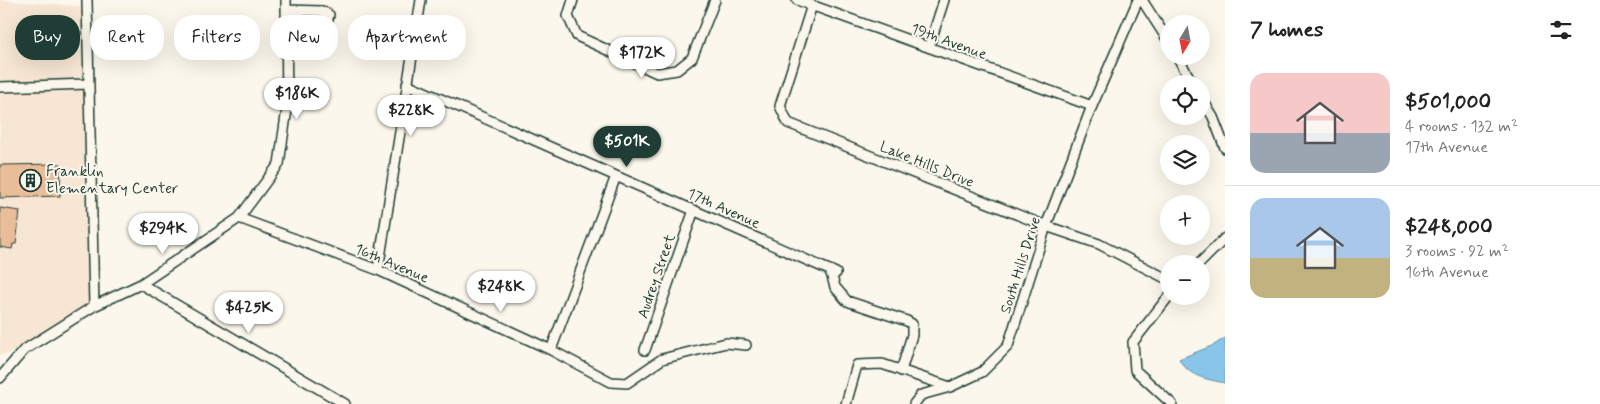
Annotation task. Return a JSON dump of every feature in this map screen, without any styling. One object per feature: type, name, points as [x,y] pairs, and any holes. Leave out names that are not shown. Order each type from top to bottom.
[{"type":"street","points":[[87,0],[94,306]]},
{"type":"street","points":[[378,270],[421,0]]},
{"type":"street","points":[[573,0],[568,16],[577,36],[657,73],[677,70],[692,58],[716,0]]},
{"type":"street","name":"19th Avenue","points":[[797,0],[1092,106]]},
{"type":"street","points":[[929,47],[944,0]]},
{"type":"street","name":"South Hills Drive","points":[[914,404],[921,394],[950,386],[982,372],[1008,346],[1046,226],[1092,106],[1138,0]]},
{"type":"street","points":[[1142,0],[1160,28]]},
{"type":"street","points":[[286,5],[322,10],[329,15]]},
{"type":"street","name":"Lake Hills Drive","points":[[812,5],[780,106],[788,123],[1046,226],[1099,244],[1160,275]]},
{"type":"street","points":[[0,378],[24,350],[94,306],[141,284],[239,218],[279,164],[287,108],[286,60]]},
{"type":"street","points":[[0,86],[88,84]]},
{"type":"street","name":"17th Avenue","points":[[407,84],[833,272],[835,287],[842,298],[860,306],[908,320],[912,324],[912,335],[901,371]]},
{"type":"street","points":[[1210,112],[1225,148]]},
{"type":"street","points":[[551,350],[616,176]]},
{"type":"street","name":"Audrey Street","points":[[645,350],[694,210]]},
{"type":"street","name":"16th Avenue","points":[[239,218],[378,270],[551,350],[611,382],[627,383],[662,358],[726,343],[746,344]]},
{"type":"street","points":[[1208,255],[1225,238]]},
{"type":"street","points":[[141,284],[345,404]]},
{"type":"street","points":[[1162,305],[1133,342],[1135,370],[1172,404]]},
{"type":"street","points":[[846,404],[857,365],[882,364],[950,386]]},
{"type":"shaded area","points":[[0,0],[87,7],[94,306],[24,350],[0,355]]},
{"type":"water","points":[[1225,338],[1225,383],[1193,373],[1179,359],[1214,345]]},
{"type":"building","name":"Franklin Elementary Center","points":[[61,164],[60,196],[0,198],[0,165]]},
{"type":"building","name":"Franklin Elementary Center","points":[[0,208],[20,211],[16,244],[13,244],[12,249],[0,247]]},
{"type":"place","name":"Franklin Elementary Center","points":[[30,180]]}]
